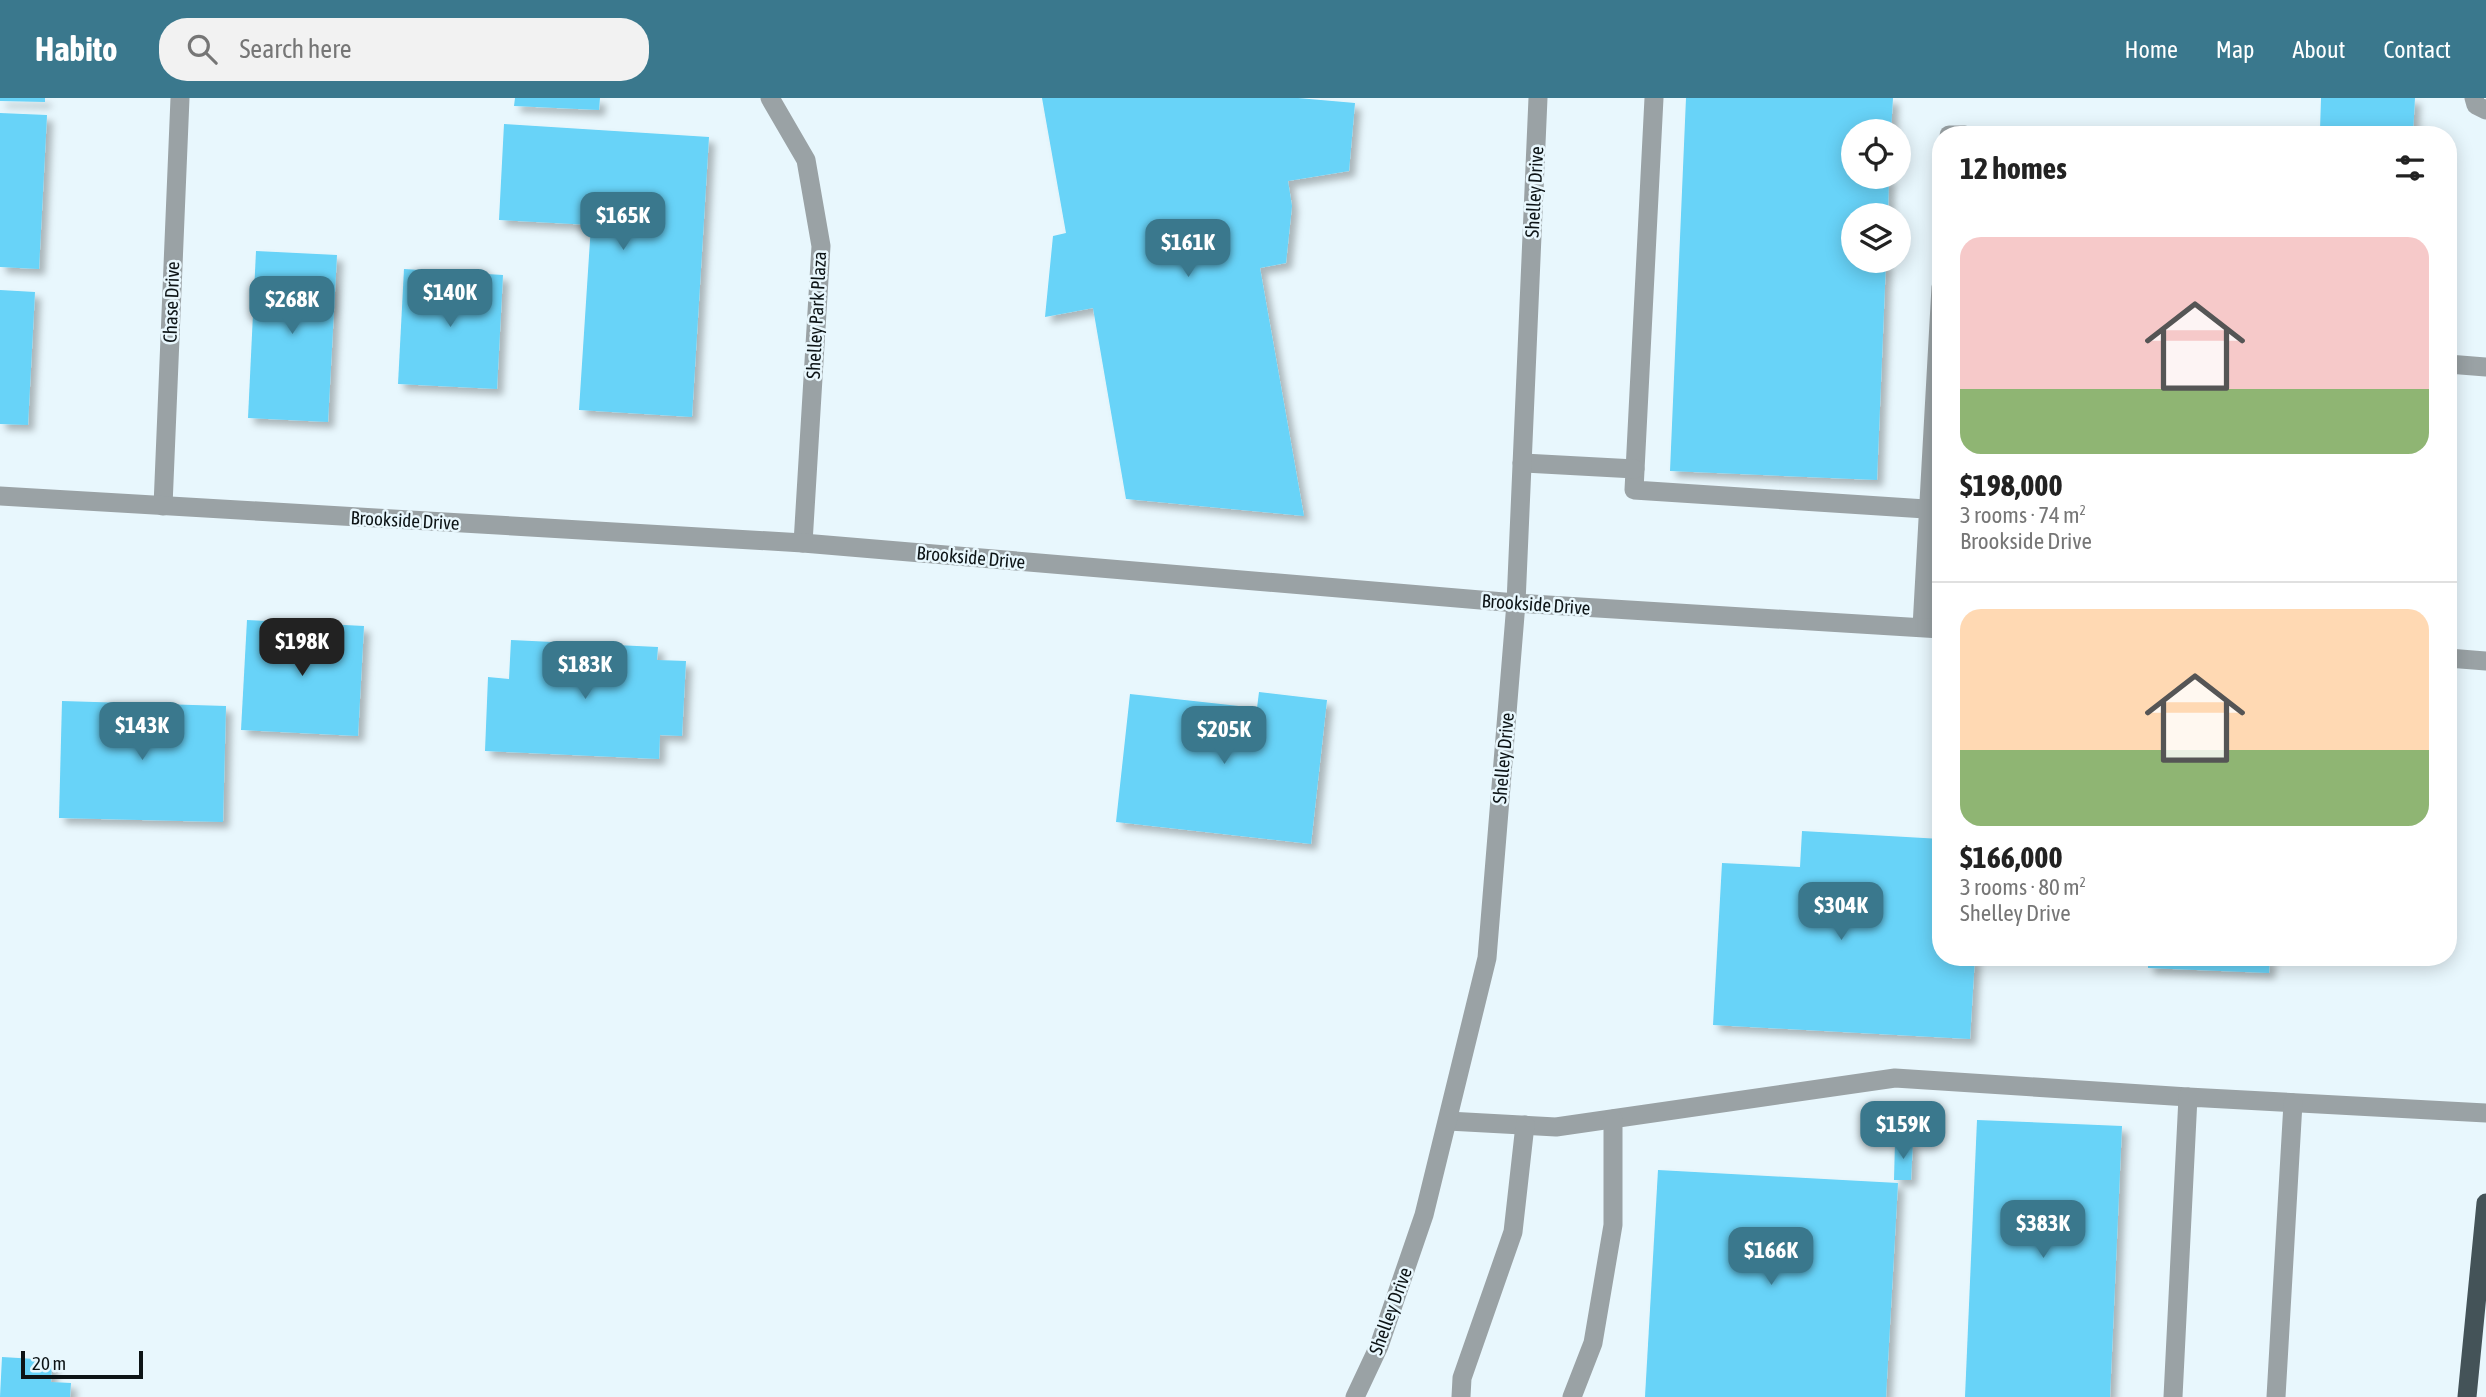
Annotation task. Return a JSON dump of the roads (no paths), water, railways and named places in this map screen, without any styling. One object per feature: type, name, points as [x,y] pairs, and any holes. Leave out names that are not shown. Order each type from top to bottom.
[{"type":"highway","points":[[2467,1397],[2486,1203]]},
{"type":"street","name":"Chase Drive","points":[[163,506],[180,98]]},
{"type":"street","name":"Shelley Park Plaza","points":[[770,98],[806,160],[821,246],[803,543]]},
{"type":"street","name":"Shelley Drive","points":[[1355,1397],[1379,1346],[1420,1228],[1487,958],[1516,603],[1538,98]]},
{"type":"street","points":[[1654,98],[1634,490],[1932,510]]},
{"type":"street","points":[[2474,98],[2476,105],[2486,110]]},
{"type":"street","points":[[2457,365],[2486,367]]},
{"type":"street","points":[[1522,463],[1635,469]]},
{"type":"street","name":"Brookside Drive","points":[[0,496],[803,543],[1516,603],[1931,628]]},
{"type":"street","points":[[1931,628],[1932,598]]},
{"type":"street","points":[[2457,658],[2486,660]]},
{"type":"street","points":[[1448,1121],[1556,1127],[1895,1078],[2486,1113]]},
{"type":"street","points":[[2173,1397],[2188,1097]]},
{"type":"street","points":[[2276,1397],[2293,1103]]},
{"type":"street","points":[[1572,1397],[1593,1343],[1613,1225],[1613,1119]]},
{"type":"street","points":[[1461,1397],[1462,1378],[1513,1232],[1525,1125]]}]
